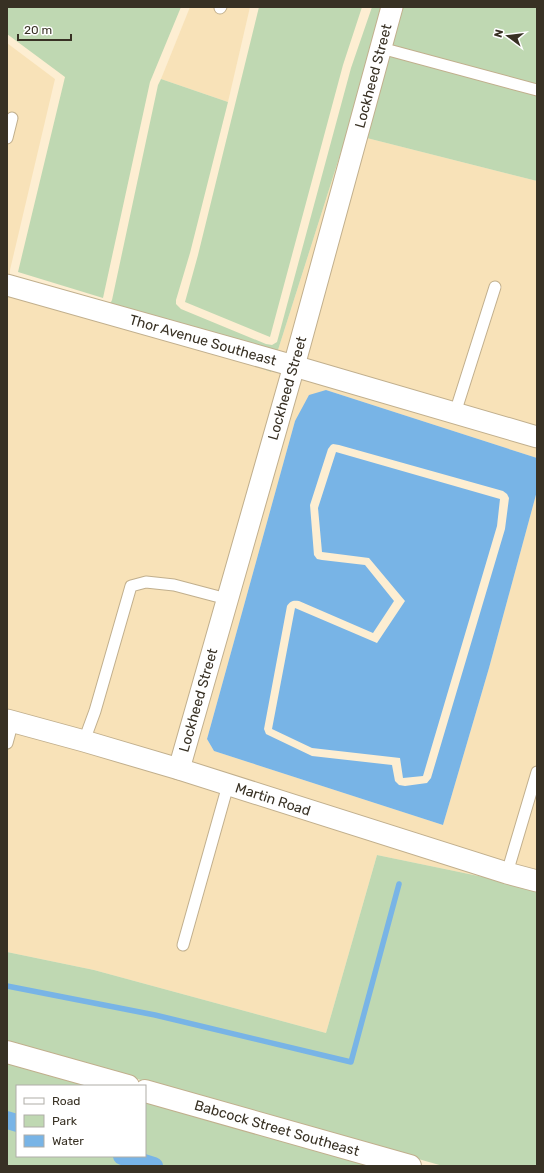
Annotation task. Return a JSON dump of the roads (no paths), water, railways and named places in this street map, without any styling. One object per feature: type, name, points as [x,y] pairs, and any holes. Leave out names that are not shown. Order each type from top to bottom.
[{"type":"main road","points":[[7,1052],[124,1085]]},
{"type":"main road","name":"Babcock Street Southeast","points":[[146,1091],[410,1166]]},
{"type":"street","name":"Lockheed Street","points":[[179,768],[294,366],[392,7]]},
{"type":"street","name":"Thor Avenue Southeast","points":[[7,285],[294,366],[537,437]]},
{"type":"street","name":"Martin Road","points":[[10,721],[179,768],[228,785],[507,873],[537,881]]},
{"type":"lane","points":[[380,48],[537,90]]},
{"type":"lane","points":[[7,138],[12,118]]},
{"type":"lane","points":[[456,413],[495,287]]},
{"type":"lane","points":[[84,741],[95,711],[131,586],[146,582],[174,585],[227,599]]},
{"type":"lane","points":[[7,743],[10,721]]},
{"type":"lane","points":[[507,873],[537,772]]},
{"type":"lane","points":[[183,944],[228,785]]},
{"type":"water","points":[[326,390],[537,458],[537,491],[489,668],[443,825],[214,751],[207,739],[295,421],[309,395]],"holes":[[[333,444],[503,491],[509,498],[505,529],[431,778],[427,783],[405,786],[399,785],[395,781],[392,765],[312,756],[266,734],[264,729],[287,606],[289,603],[299,601],[373,633],[394,601],[365,565],[322,560],[317,559],[314,555],[310,505],[328,449]]]},
{"type":"water","points":[[336,452],[500,499],[497,526],[423,776],[403,778],[400,758],[312,748],[272,729],[295,608],[377,643],[405,601],[369,558],[322,552],[318,508]]},
{"type":"waterway","points":[[7,986],[155,1015],[351,1062],[399,884]]},
{"type":"waterway","points":[[7,1120],[16,1123]]},
{"type":"waterway","points":[[125,1157],[154,1166]]}]
